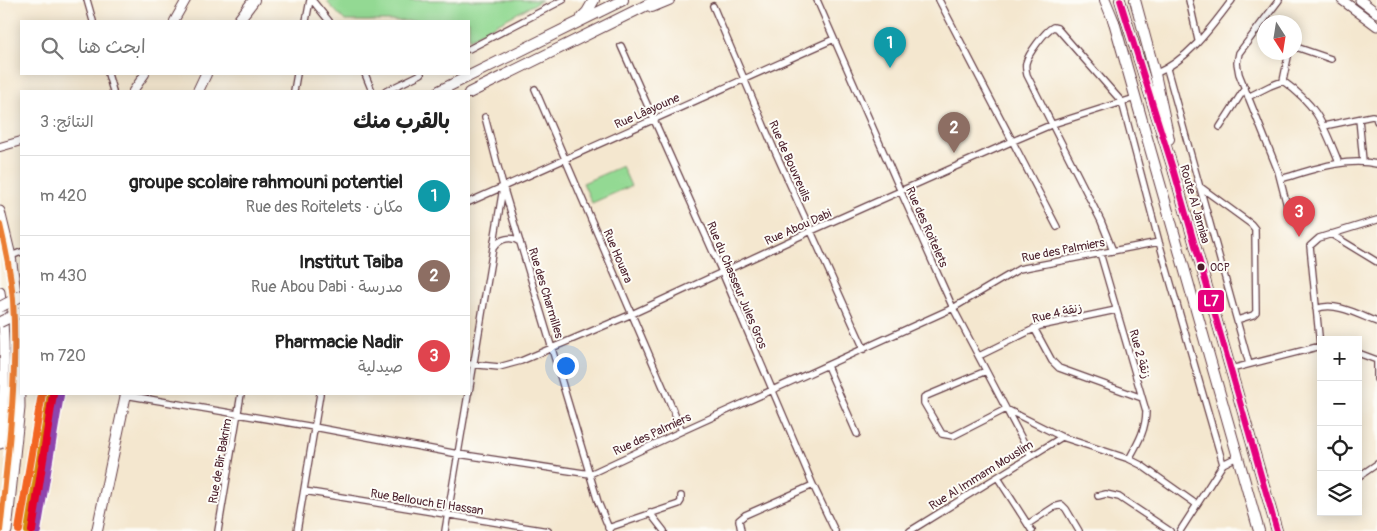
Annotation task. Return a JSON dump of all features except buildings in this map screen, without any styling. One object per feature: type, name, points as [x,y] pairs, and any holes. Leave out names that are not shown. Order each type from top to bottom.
[{"type":"main road","points":[[239,20],[254,0]]},
{"type":"main road","points":[[575,24],[587,12],[594,0]]},
{"type":"main road","points":[[441,90],[575,24],[608,3],[623,0]]},
{"type":"main road","points":[[470,92],[657,0]]},
{"type":"main road","points":[[615,20],[631,16],[669,0]]},
{"type":"main road","points":[[1107,0],[1258,531]]},
{"type":"main road","name":"Route Al Jamiaa","points":[[1120,0],[1174,172],[1277,531]]},
{"type":"main road","points":[[1135,0],[1155,74],[1174,172]]},
{"type":"main road","points":[[1342,0],[1377,26]]},
{"type":"main road","points":[[1360,0],[1377,13]]},
{"type":"main road","points":[[198,90],[206,75]]},
{"type":"main road","points":[[0,211],[11,256],[18,306],[20,408],[7,531]]},
{"type":"main road","points":[[0,292],[4,334],[5,380],[0,444]]},
{"type":"main road","points":[[0,307],[20,297]]},
{"type":"main road","points":[[0,322],[20,312]]},
{"type":"main road","points":[[97,531],[125,395]]},
{"type":"street","points":[[88,0],[93,20]]},
{"type":"street","points":[[175,20],[186,0]]},
{"type":"street","points":[[306,20],[311,0]]},
{"type":"street","points":[[311,0],[328,20]]},
{"type":"street","points":[[470,48],[563,0]]},
{"type":"street","name":"Rue des Roitelets","points":[[817,0],[953,308],[1031,456]]},
{"type":"street","points":[[939,0],[1057,227]]},
{"type":"street","points":[[1189,0],[1198,40]]},
{"type":"street","points":[[1155,74],[1167,69],[1182,58],[1232,0]]},
{"type":"street","points":[[1279,0],[1239,53],[1238,69],[1281,179],[1287,206]]},
{"type":"street","name":"Rue de Bouvreuils","points":[[713,6],[864,349]]},
{"type":"street","points":[[1113,251],[1101,221],[1027,75],[1026,63],[1030,55],[1046,31],[1052,27],[1057,28],[1122,102],[1159,242],[1223,464]]},
{"type":"street","name":"Rue Lâayoune","points":[[470,202],[834,39]]},
{"type":"street","name":"Rue du Chasseur Jules Gros","points":[[621,46],[722,272],[813,485],[835,531]]},
{"type":"street","points":[[1302,49],[1332,59]]},
{"type":"street","points":[[1283,82],[1287,60]]},
{"type":"street","points":[[1167,69],[1249,364]]},
{"type":"street","points":[[108,75],[113,90]]},
{"type":"street","points":[[134,90],[144,75]]},
{"type":"street","points":[[294,90],[297,75]]},
{"type":"street","points":[[365,75],[372,90]]},
{"type":"street","points":[[388,90],[418,75]]},
{"type":"street","points":[[1248,97],[1283,82]]},
{"type":"street","points":[[1283,82],[1300,93],[1309,103],[1324,126],[1339,163]]},
{"type":"street","points":[[1220,127],[1245,88]]},
{"type":"street","name":"Rue Houara","points":[[535,89],[682,431]]},
{"type":"street","name":"Rue Abou Dabi","points":[[471,365],[499,367],[509,365],[552,348],[632,314],[811,231],[1013,141],[1053,124],[1135,98]]},
{"type":"street","points":[[1324,126],[1374,116],[1377,121]]},
{"type":"street","name":"Rue des Charmilles","points":[[485,118],[590,474],[609,529]]},
{"type":"street","points":[[1359,118],[1363,161]]},
{"type":"street","points":[[0,148],[20,141]]},
{"type":"street","points":[[1281,179],[1339,163],[1363,161],[1377,164]]},
{"type":"street","points":[[470,379],[504,186]]},
{"type":"street","points":[[1199,186],[1251,224],[1256,233],[1256,312],[1253,315],[1236,320]]},
{"type":"street","points":[[1319,336],[1310,246],[1315,240],[1377,220]]},
{"type":"street","points":[[1331,234],[1377,262]]},
{"type":"street","points":[[493,249],[496,243],[508,238],[513,238],[521,243]]},
{"type":"street","name":"Rue des Palmiers","points":[[590,474],[953,308],[1019,269],[1159,242]]},
{"type":"street","points":[[11,256],[20,252]]},
{"type":"street","name":"Rue 2 زنقة","points":[[1100,253],[1146,411],[1143,434],[1129,459]]},
{"type":"street","points":[[1316,309],[1322,306],[1344,309],[1377,322]]},
{"type":"street","name":"Rue 4 زنقة","points":[[978,356],[1046,324],[1116,310]]},
{"type":"street","points":[[1034,328],[1052,361],[1064,371],[1142,398]]},
{"type":"street","points":[[1231,369],[1317,347]]},
{"type":"street","points":[[1362,354],[1377,360],[1377,379]]},
{"type":"street","points":[[827,366],[857,434]]},
{"type":"street","points":[[986,371],[924,397],[924,403],[942,434],[947,436],[958,434],[1006,409],[1062,437],[1129,459],[1153,472],[1196,504]]},
{"type":"street","points":[[125,395],[458,454],[590,474]]},
{"type":"street","name":"Rue de Bir Bakrim","points":[[218,531],[241,395]]},
{"type":"street","points":[[297,531],[320,395]]},
{"type":"street","points":[[445,531],[469,395]]},
{"type":"street","name":"Rue Al Immam Mouslim","points":[[910,531],[1062,437]]},
{"type":"street","points":[[1180,531],[1223,464],[1237,457]]},
{"type":"street","points":[[1362,474],[1377,464]]},
{"type":"street","points":[[998,478],[1032,531]]},
{"type":"street","points":[[741,531],[739,520],[745,515],[813,485]]},
{"type":"street","name":"Rue Bellouch El Hassan","points":[[304,491],[548,531]]},
{"type":"street","points":[[1098,496],[1106,494],[1119,497],[1170,531]]},
{"type":"street","points":[[609,529],[679,504],[681,496]]},
{"type":"street","points":[[1028,524],[1054,507],[1062,506],[1066,509],[1079,531]]},
{"type":"street","points":[[650,513],[664,531]]},
{"type":"green space","points":[[329,0],[542,0],[470,38],[470,20],[344,20],[327,2]]},
{"type":"green space","points":[[622,166],[631,186],[592,203],[583,183]]},
{"type":"transit line","name":"L7","points":[[1120,0],[1174,172],[1277,531]]},
{"type":"transit line","points":[[0,225],[11,281],[14,329],[11,416],[0,531]]},
{"type":"transit line","points":[[19,530],[42,395]]},
{"type":"transit line","points":[[28,531],[51,395]]},
{"type":"transit line","points":[[32,531],[53,395]]},
{"type":"transit line","points":[[37,531],[60,395]]},
{"type":"place","name":"groupe scolaire rahmouni potentiel","points":[[890,68]]},
{"type":"place","name":"Institut Taiba","points":[[954,153]]},
{"type":"place","name":"Pharmacie Nadir","points":[[1299,237]]},
{"type":"place","name":"OCP","points":[[1201,267]]}]
